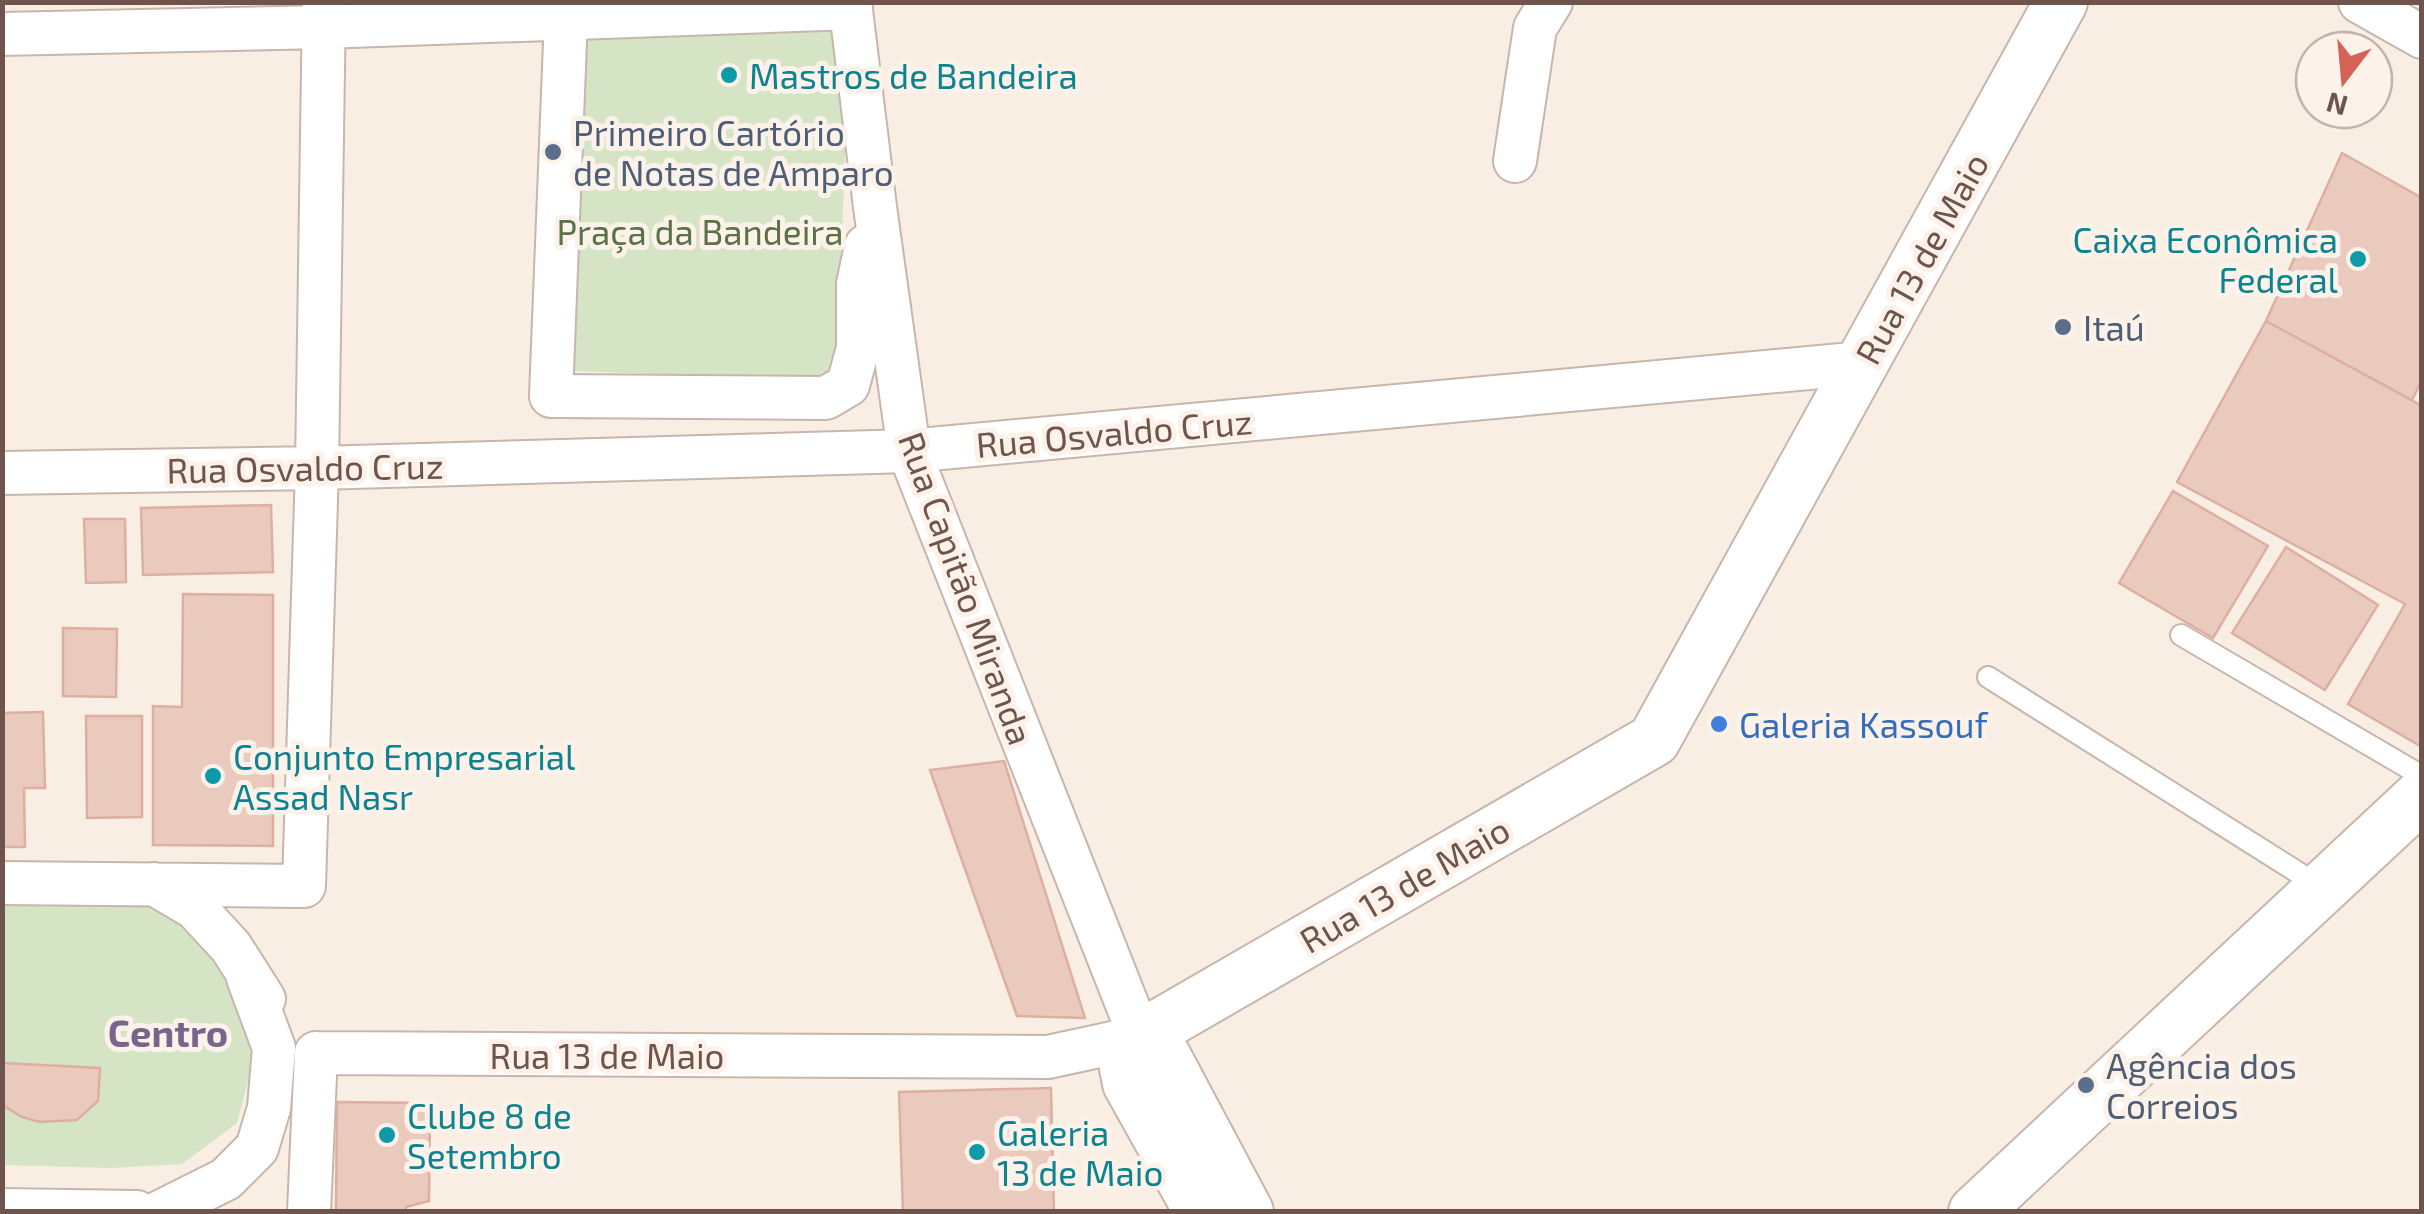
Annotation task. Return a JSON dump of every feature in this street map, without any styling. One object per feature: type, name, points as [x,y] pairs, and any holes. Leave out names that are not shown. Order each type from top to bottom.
[{"type":"street","points":[[1514,161],[1535,28],[1551,2]]},
{"type":"street","name":"Rua 13 de Maio","points":[[316,1053],[1048,1056],[1140,1036],[1654,740],[2061,2]]},
{"type":"street","points":[[2360,2],[2422,37]]},
{"type":"street","points":[[2,34],[324,15],[566,17],[851,6]]},
{"type":"street","name":"Rua Capitão Miranda","points":[[851,6],[909,451],[1140,1036],[1164,1056],[1247,1212]]},
{"type":"street","points":[[2,883],[304,886],[317,468],[324,15]]},
{"type":"street","points":[[566,17],[551,396],[826,398],[837,392],[848,385],[858,348],[858,284],[875,207]]},
{"type":"street","name":"Rua Osvaldo Cruz","points":[[2,473],[909,451],[1863,364]]},
{"type":"street","points":[[1975,1212],[2422,796]]},
{"type":"street","points":[[154,884],[195,908],[231,946],[248,978],[274,1048],[269,1108],[257,1148],[226,1179],[160,1212]]},
{"type":"street","points":[[248,978],[273,1012],[316,1053],[309,1212]]},
{"type":"street","points":[[1140,1036],[1126,1068],[1130,1083],[1201,1212]]},
{"type":"street","points":[[2,1210],[137,1212]]},
{"type":"lane","points":[[2181,635],[2422,776]]},
{"type":"lane","points":[[1988,677],[2322,888]]},
{"type":"green space","name":"Praça da Bandeira","points":[[851,8],[837,359],[819,381],[552,370],[566,17]]},
{"type":"green space","points":[[157,905],[184,924],[230,978],[257,1047],[237,1123],[182,1164],[111,1168],[3,1165],[3,906]]},
{"type":"building","name":"Caixa Econômica Federal","points":[[2342,153],[2422,198],[2422,380],[2412,400],[2266,321]]},
{"type":"building","points":[[2266,321],[2422,406],[2422,747],[2348,704],[2405,604],[2177,482]]},
{"type":"building","points":[[2173,491],[2268,546],[2213,638],[2119,583]]},
{"type":"building","points":[[271,505],[273,572],[143,575],[141,508]]},
{"type":"building","points":[[84,519],[125,519],[126,582],[86,583]]},
{"type":"building","points":[[2286,547],[2378,605],[2325,690],[2232,633]]},
{"type":"building","name":"Conjunto Empresarial Assad Nasr","points":[[183,594],[273,595],[273,846],[153,845],[153,706],[182,707]]},
{"type":"building","points":[[63,628],[117,629],[116,697],[63,696]]},
{"type":"building","points":[[43,712],[45,788],[24,788],[25,847],[2,847],[2,713]]},
{"type":"building","points":[[86,716],[142,716],[142,817],[87,818]]},
{"type":"building","points":[[1004,761],[1085,1018],[1017,1016],[930,770]]},
{"type":"building","points":[[2,1063],[100,1068],[98,1101],[77,1120],[40,1122],[22,1117],[4,1106]]},
{"type":"building","name":"Galeria 13 de Maio","points":[[1051,1088],[1054,1212],[903,1212],[899,1092]]},
{"type":"building","points":[[337,1102],[430,1103],[429,1201],[406,1207],[406,1212],[336,1212]]},
{"type":"place","name":"Mastros de Bandeira","points":[[729,75]]},
{"type":"place","name":"Primeiro Cartório de Notas de Amparo","points":[[553,152]]},
{"type":"place","name":"Caixa Econômica Federal","points":[[2358,259]]},
{"type":"place","name":"Itaú","points":[[2063,327]]},
{"type":"place","name":"Galeria Kassouf","points":[[1719,724]]},
{"type":"place","name":"Conjunto Empresarial Assad Nasr","points":[[213,776]]},
{"type":"place","name":"Agência dos Correios","points":[[2086,1085]]},
{"type":"place","name":"Clube 8 de Setembro","points":[[387,1135]]},
{"type":"place","name":"Galeria 13 de Maio","points":[[977,1152]]},
{"type":"district","name":"Centro","points":[[168,1032]]}]
